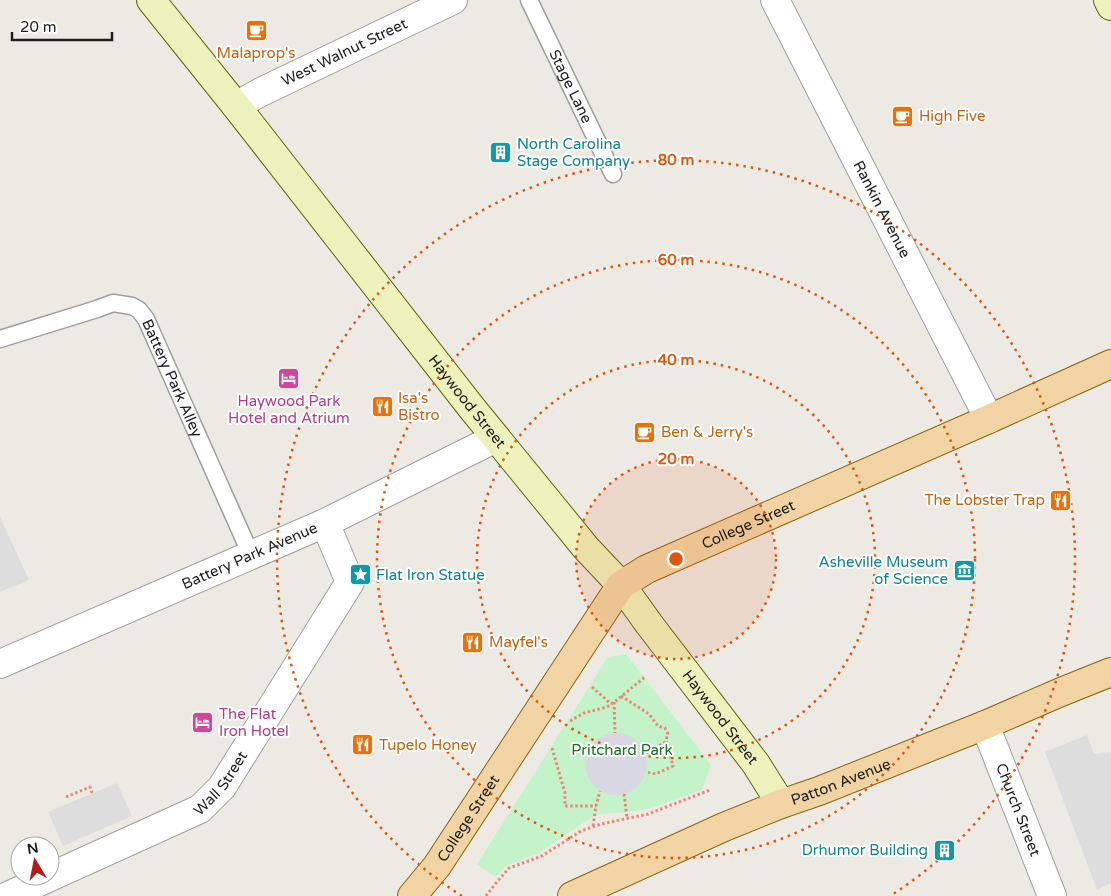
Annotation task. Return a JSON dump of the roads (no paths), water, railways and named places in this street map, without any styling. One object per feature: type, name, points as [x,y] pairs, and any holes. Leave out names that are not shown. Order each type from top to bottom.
[{"type":"main road","name":"College Street","points":[[412,896],[438,866],[621,585],[647,569],[989,420],[1111,364]]},
{"type":"main road","name":"Patton Avenue","points":[[572,896],[724,827],[985,725],[1111,672]]},
{"type":"street","name":"Haywood Street","points":[[151,0],[496,438],[586,548],[621,585],[756,764],[781,804]]},
{"type":"street","name":"West Walnut Street","points":[[236,106],[261,92],[453,0]]},
{"type":"street","name":"Rankin Avenue","points":[[775,0],[989,420]]},
{"type":"street","points":[[1108,0],[1111,6]]},
{"type":"street","name":"Battery Park Avenue","points":[[0,664],[325,523],[496,438]]},
{"type":"street","name":"Wall Street","points":[[8,896],[200,809],[222,787],[350,582],[325,523]]},
{"type":"street","name":"Church Street","points":[[985,725],[1052,896]]},
{"type":"lane","name":"Stage Lane","points":[[529,0],[613,174]]},
{"type":"lane","name":"Battery Park Alley","points":[[0,339],[113,303],[132,306],[138,310],[146,319],[251,555]]},
{"type":"place","name":"Malaprop's","points":[[256,30]]},
{"type":"place","name":"High Five","points":[[903,116]]},
{"type":"place","name":"North Carolina Stage Company","points":[[501,153]]},
{"type":"place","name":"Haywood Park Hotel and Atrium","points":[[289,378]]},
{"type":"place","name":"Isa's Bistro","points":[[382,407]]},
{"type":"place","name":"Ben & Jerry's","points":[[645,432]]},
{"type":"place","name":"The Lobster Trap","points":[[1061,500]]},
{"type":"place","name":"Asheville Museum of Science","points":[[964,571]]},
{"type":"place","name":"Flat Iron Statue","points":[[360,575]]},
{"type":"place","name":"Mayfel's","points":[[473,642]]},
{"type":"place","name":"The Flat Iron Hotel","points":[[203,723]]},
{"type":"place","name":"Tupelo Honey","points":[[363,745]]},
{"type":"place","name":"Drhumor Building","points":[[944,850]]},
{"type":"park label","name":"Pritchard Park","points":[[622,750]]}]
